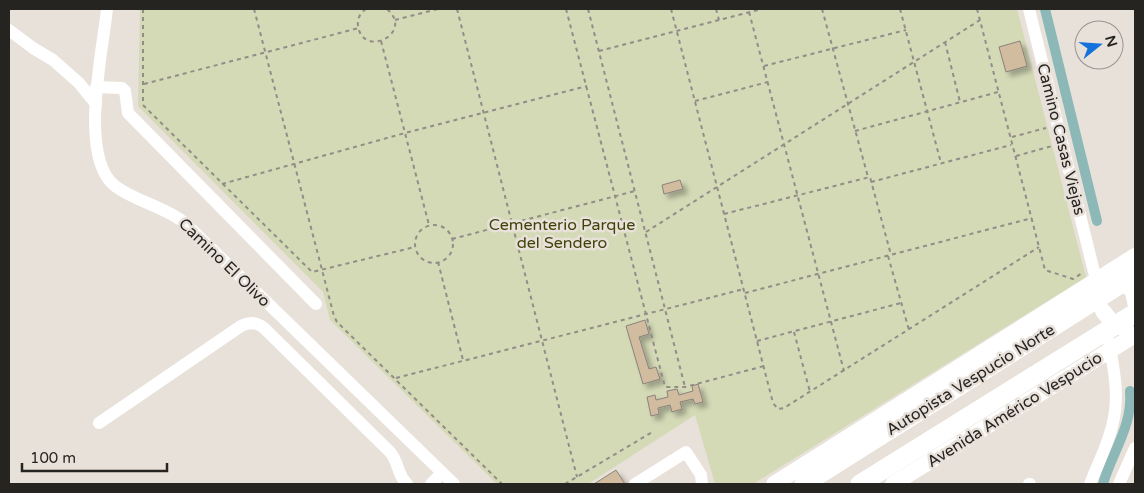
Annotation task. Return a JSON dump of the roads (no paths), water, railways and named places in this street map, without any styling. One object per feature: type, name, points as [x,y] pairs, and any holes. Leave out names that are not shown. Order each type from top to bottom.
[{"type":"highway","name":"Autopista Vespucio Norte","points":[[804,484],[1135,274]]},
{"type":"highway","name":"Autopista Vespucio Norte","points":[[860,484],[1135,312]]},
{"type":"main road","points":[[774,484],[1100,275],[1135,256]]},
{"type":"main road","points":[[1102,311],[1116,325],[1133,333]]},
{"type":"main road","name":"Avenida Américo Vespucio","points":[[893,484],[1133,333]]},
{"type":"street","name":"Camino El Olivo","points":[[107,9],[96,86],[96,146],[101,166],[109,180],[122,190],[171,213],[185,223],[454,484]]},
{"type":"street","name":"Camino Casas Viejas","points":[[1029,9],[1063,144],[1100,275],[1102,311],[1110,346],[1116,397],[1115,412],[1110,431],[1090,484]]},
{"type":"street","points":[[9,30],[53,60],[79,83],[96,104]]},
{"type":"street","points":[[96,86],[122,88],[126,91],[128,113],[316,304]]},
{"type":"street","points":[[1100,275],[1123,282],[1132,296],[1135,312]]},
{"type":"street","points":[[99,423],[241,326],[249,323],[257,324],[264,328],[390,452],[396,461],[401,477],[407,484]]},
{"type":"street","points":[[1119,484],[1135,448]]},
{"type":"street","points":[[635,484],[686,452],[701,475],[702,484]]},
{"type":"street","points":[[431,484],[442,473]]},
{"type":"waterway","points":[[1045,9],[1097,221]]},
{"type":"waterway","points":[[1103,484],[1125,427],[1130,404],[1130,391]]},
{"type":"park label","name":"Cementerio Parque del Sendero","points":[[562,233]]}]
